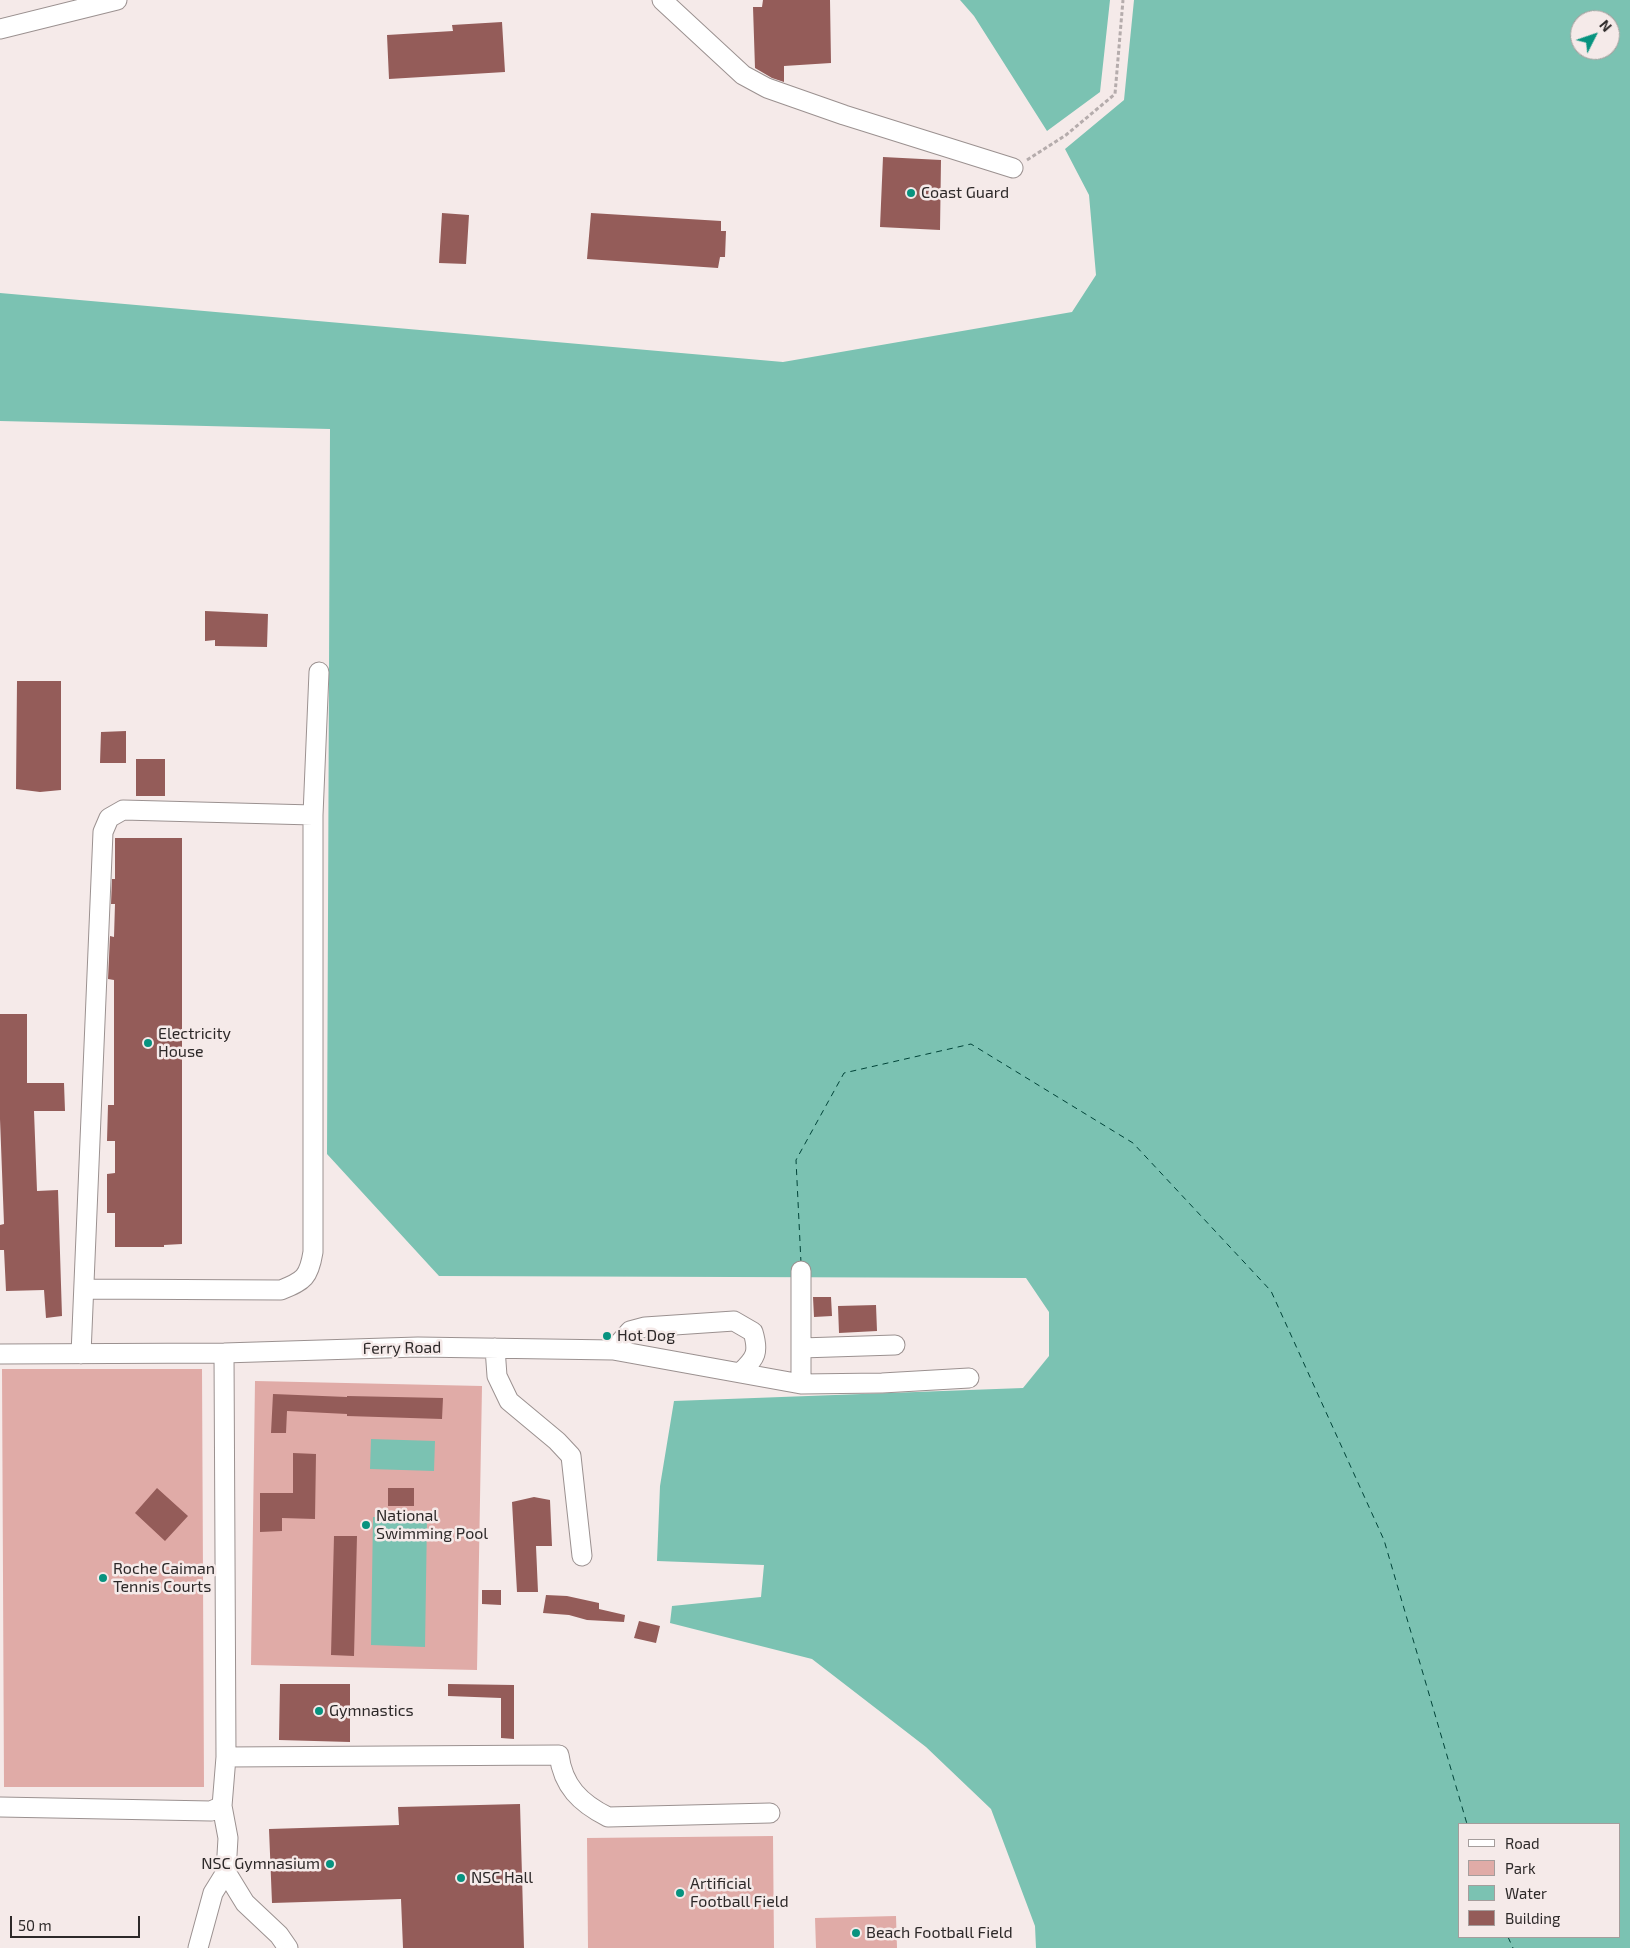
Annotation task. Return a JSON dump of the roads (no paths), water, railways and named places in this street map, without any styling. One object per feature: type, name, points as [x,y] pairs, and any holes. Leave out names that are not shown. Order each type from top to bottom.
[{"type":"street","points":[[0,29],[118,0]]},
{"type":"street","points":[[667,2],[743,75],[767,88],[844,115],[1013,168]]},
{"type":"street","points":[[84,1290],[281,1290],[297,1284],[310,1270],[313,1252],[313,815],[319,672]]},
{"type":"street","points":[[81,1354],[103,832],[109,818],[123,810],[313,815]]},
{"type":"street","points":[[801,1272],[801,1384]]},
{"type":"street","points":[[613,1350],[630,1331],[645,1327],[734,1321],[753,1332],[755,1339],[756,1350],[754,1360],[741,1372]]},
{"type":"street","points":[[801,1348],[895,1345]]},
{"type":"street","name":"Ferry Road","points":[[0,1354],[224,1353],[418,1347],[613,1350],[801,1384],[882,1383],[970,1378]]},
{"type":"street","points":[[495,1348],[497,1376],[510,1401],[557,1441],[571,1456],[582,1556]]},
{"type":"street","points":[[198,1948],[213,1894],[226,1872],[228,1838],[222,1806],[226,1757],[224,1353]]},
{"type":"street","points":[[226,1757],[559,1755],[561,1772],[575,1793],[594,1810],[608,1817],[770,1813]]},
{"type":"street","points":[[0,1806],[211,1811],[222,1806]]},
{"type":"street","points":[[226,1872],[245,1904],[279,1935],[288,1948]]},
{"type":"water","points":[[960,0],[1110,0],[1100,92],[1047,131],[974,16]]},
{"type":"water","points":[[1134,0],[1630,0],[1630,1948],[1036,1948],[1035,1926],[991,1809],[926,1747],[812,1659],[670,1623],[672,1606],[761,1597],[764,1565],[657,1561],[660,1486],[674,1401],[1023,1388],[1049,1356],[1049,1312],[1026,1278],[439,1276],[327,1154],[330,429],[0,421],[0,293],[783,362],[1072,312],[1096,275],[1089,195],[1065,149],[1124,100]]},
{"type":"water","points":[[371,1439],[435,1441],[434,1471],[370,1469]]},
{"type":"water","points":[[373,1517],[427,1519],[425,1647],[371,1645]]},
{"type":"place","name":"Coast Guard","points":[[911,193]]},
{"type":"place","name":"Electricity House","points":[[148,1043]]},
{"type":"place","name":"Hot Dog","points":[[607,1336]]},
{"type":"place","name":"National Swimming Pool","points":[[366,1525]]},
{"type":"place","name":"Roche Caiman Tennis Courts","points":[[103,1578]]},
{"type":"place","name":"Gymnastics","points":[[319,1711]]},
{"type":"place","name":"NSC Gymnasium","points":[[330,1864]]},
{"type":"place","name":"NSC Hall","points":[[461,1878]]},
{"type":"place","name":"Artificial Football Field","points":[[680,1893]]},
{"type":"place","name":"Beach Football Field","points":[[856,1933]]}]
